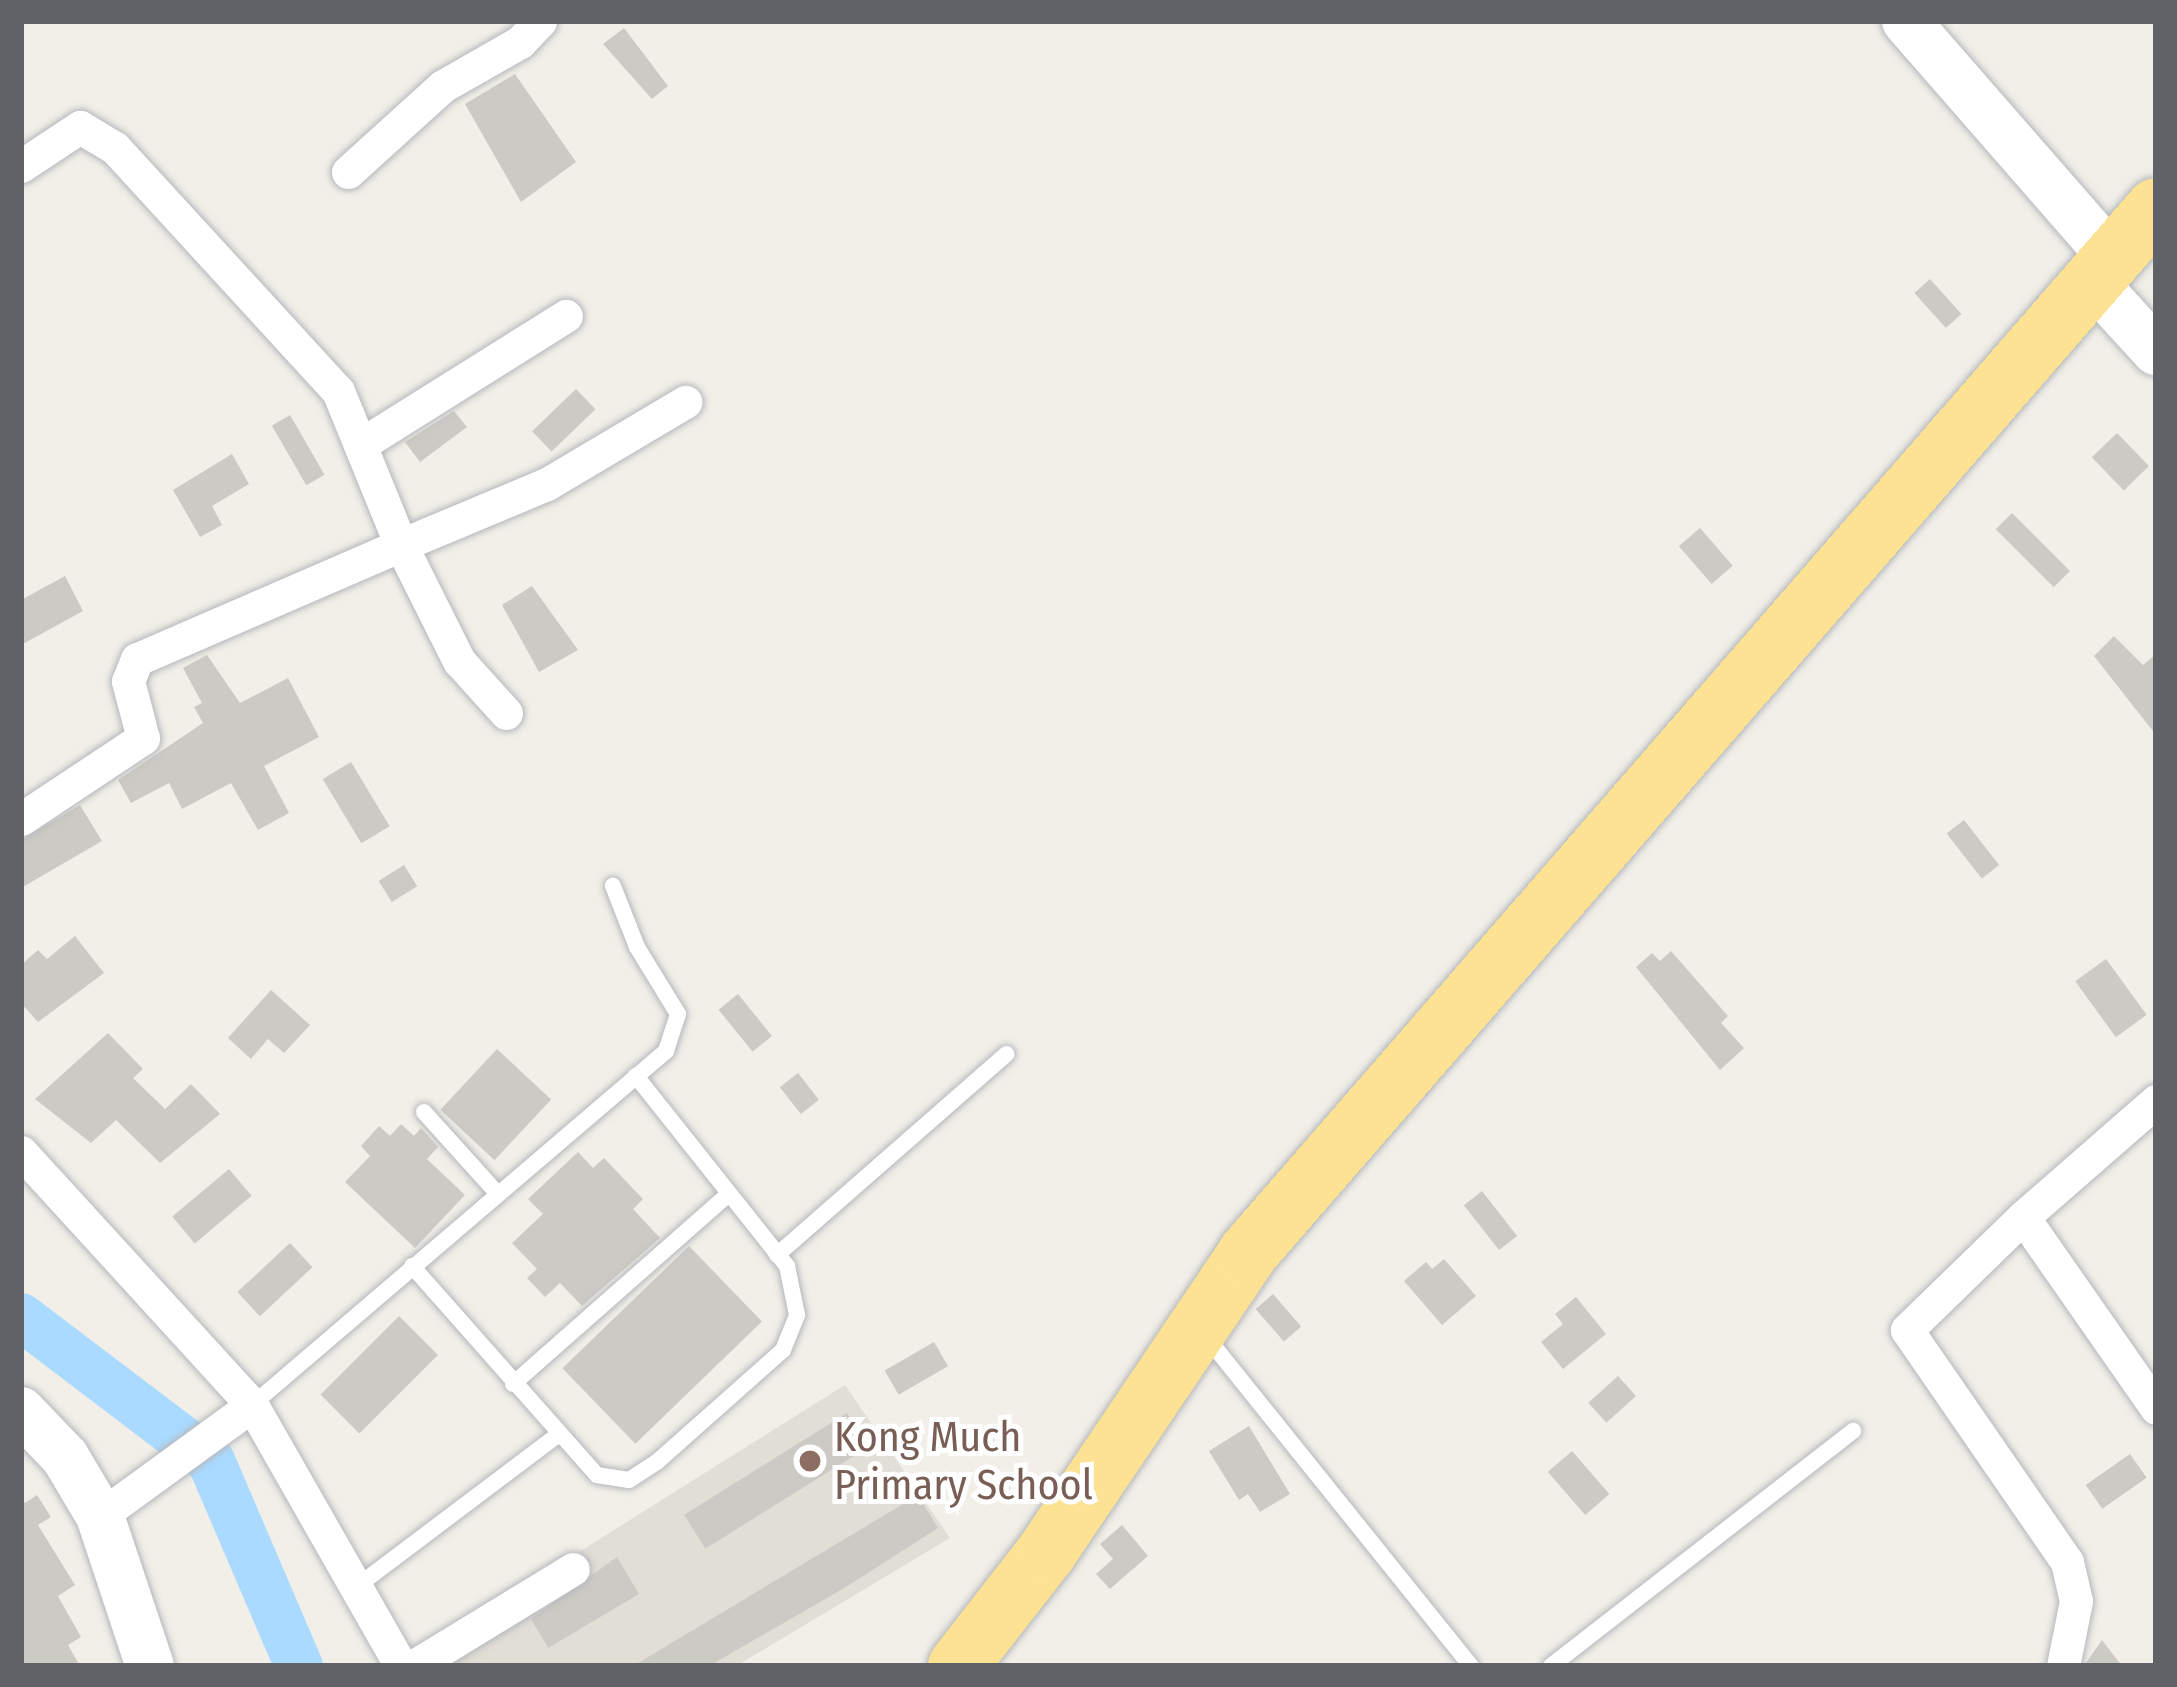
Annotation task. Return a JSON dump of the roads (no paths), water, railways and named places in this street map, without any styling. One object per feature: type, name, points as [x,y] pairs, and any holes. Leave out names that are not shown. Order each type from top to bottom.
[{"type":"highway","points":[[958,1666],[1046,1553],[1248,1253],[2156,208]]},
{"type":"street","points":[[348,172],[443,86],[520,43],[540,21]]},
{"type":"street","points":[[1906,21],[2102,269],[2156,351]]},
{"type":"street","points":[[21,166],[80,127],[115,148],[317,364],[359,445],[400,545],[460,661],[506,713]]},
{"type":"street","points":[[359,445],[566,316]]},
{"type":"street","points":[[21,818],[138,744],[142,729],[128,681],[137,659],[548,484],[685,402]]},
{"type":"street","points":[[2063,1666],[2076,1600],[2066,1562],[1906,1330],[2024,1217],[2155,1104]]},
{"type":"street","points":[[21,1152],[245,1411],[360,1584],[401,1666]]},
{"type":"street","points":[[2024,1217],[2156,1408]]},
{"type":"street","points":[[21,1411],[65,1457],[100,1516],[150,1666]]},
{"type":"street","points":[[100,1516],[245,1411]]},
{"type":"street","points":[[414,1666],[573,1569]]},
{"type":"lane","points":[[245,1411],[667,1051],[679,1022],[613,886]]},
{"type":"lane","points":[[777,1255],[1007,1054]]},
{"type":"lane","points":[[412,1266],[558,1435],[613,1482],[658,1461],[783,1350],[797,1315],[795,1288],[777,1255],[636,1076]]},
{"type":"lane","points":[[424,1112],[497,1192]]},
{"type":"lane","points":[[513,1384],[726,1196]]},
{"type":"lane","points":[[1196,1324],[1471,1666]]},
{"type":"lane","points":[[1551,1666],[1852,1431]]},
{"type":"lane","points":[[360,1584],[558,1435]]},
{"type":"waterway","points":[[21,1317],[211,1461],[299,1666]]},
{"type":"place","name":"Kong Much Primary School","points":[[810,1461]]}]
